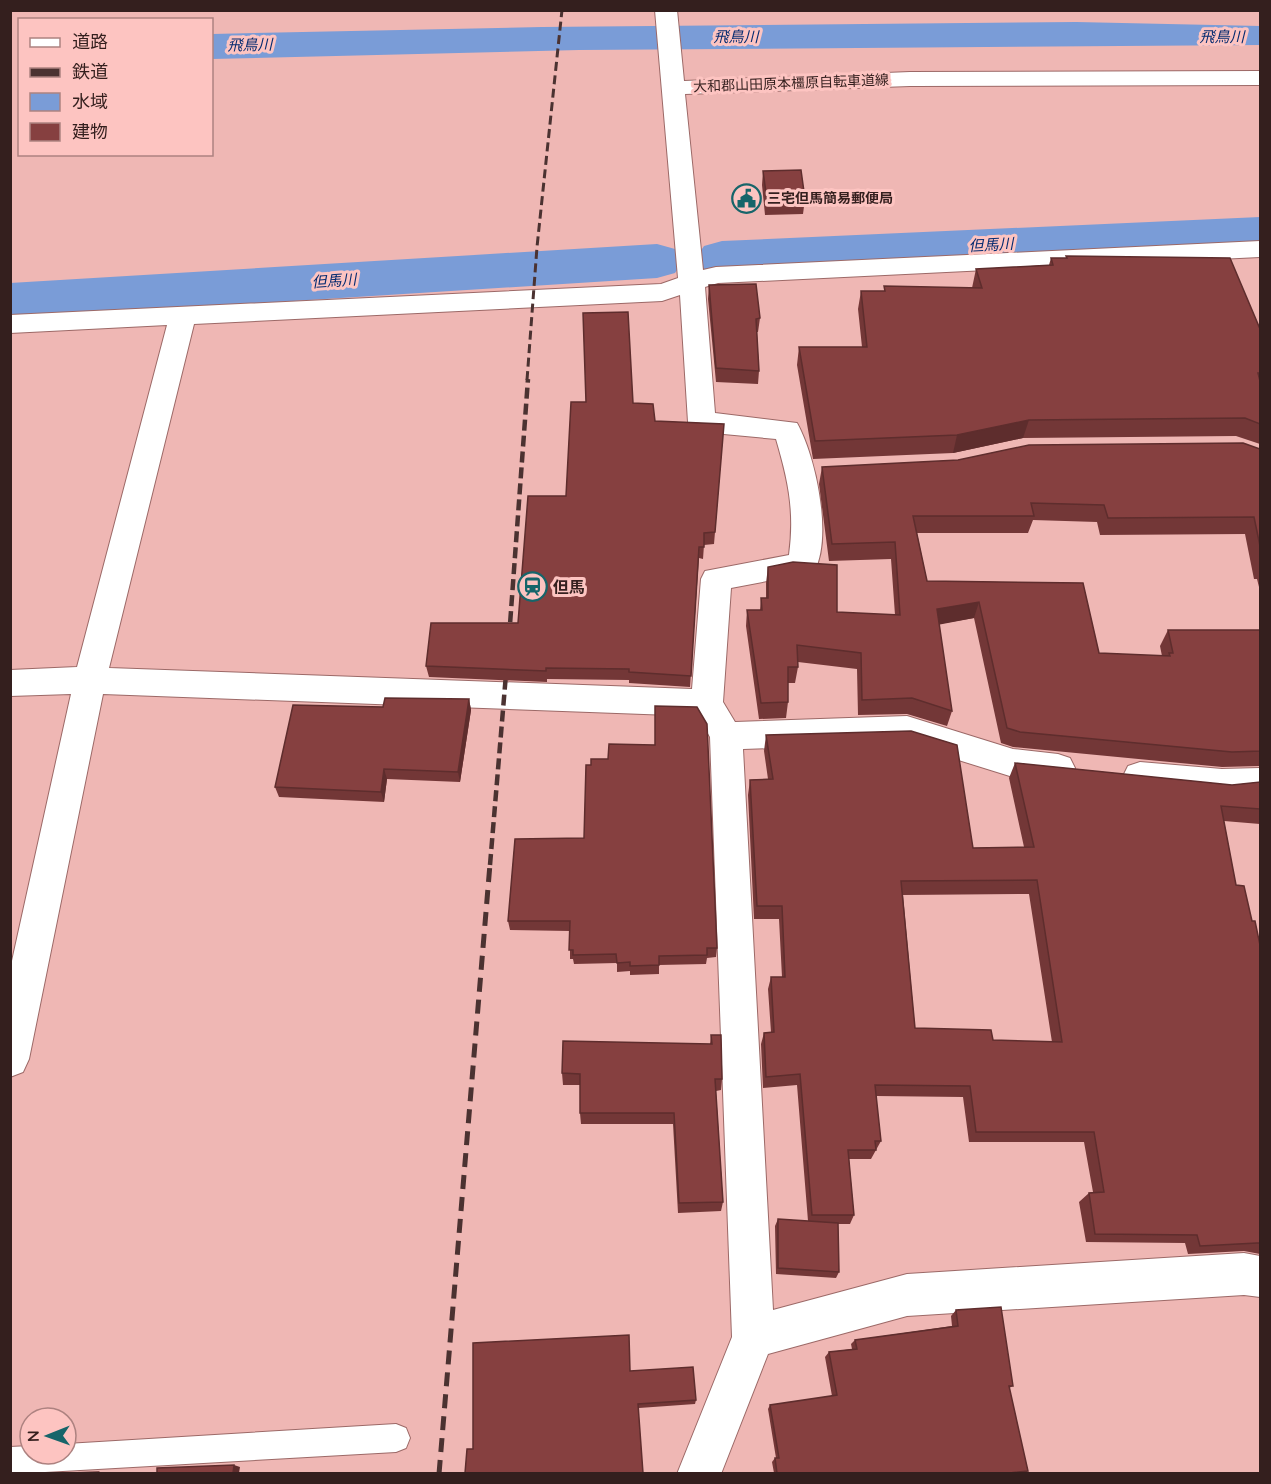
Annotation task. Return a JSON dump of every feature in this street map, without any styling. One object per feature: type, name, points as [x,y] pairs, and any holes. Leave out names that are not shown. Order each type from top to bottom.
[{"type":"street","points":[[666,10],[672,83]]},
{"type":"street","name":"大和郡山田原本橿原自転車道線","points":[[707,703],[716,579],[803,564],[812,471],[788,430],[702,422],[672,83],[910,79],[1260,78]]},
{"type":"street","points":[[10,324],[182,317],[454,301],[533,300],[662,292],[716,275],[1260,249]]},
{"type":"street","points":[[10,1059],[90,680],[182,317]]},
{"type":"street","points":[[10,683],[90,680],[707,703],[726,736],[753,1337],[699,1473]]},
{"type":"street","points":[[726,736],[908,730],[1013,764],[1222,783],[1260,782]]},
{"type":"street","points":[[753,1337],[908,1295],[1244,1274],[1260,1276]]},
{"type":"lane","points":[[10,1461],[396,1437]]},
{"type":"water","name":"飛鳥川","points":[[1076,22],[1260,26],[1260,45],[579,50],[213,59],[213,34],[542,27]]},
{"type":"building","points":[[801,170],[805,199],[767,200],[763,171]]},
{"type":"building","points":[[1066,256],[1230,258],[1260,329],[1260,373],[1258,373],[1260,424],[1245,418],[1029,420],[957,435],[815,441],[799,347],[867,347],[861,291],[885,291],[884,286],[982,288],[976,269],[1053,265],[1051,258],[1067,258]]},
{"type":"building","points":[[756,284],[760,318],[756,319],[759,371],[716,368],[709,285]]},
{"type":"building","points":[[628,312],[633,403],[653,404],[655,421],[724,424],[715,532],[704,533],[704,547],[699,547],[691,676],[629,672],[629,669],[546,668],[546,671],[426,666],[431,623],[518,623],[528,496],[566,496],[571,402],[586,402],[583,313]]},
{"type":"building","points":[[1243,443],[1260,449],[1260,546],[1254,517],[1108,518],[1104,505],[1031,503],[1034,516],[913,516],[927,581],[1083,583],[1099,653],[1170,656],[1169,653],[1173,653],[1168,630],[1260,630],[1260,751],[1232,752],[1020,732],[1007,728],[979,602],[937,609],[952,711],[912,698],[862,700],[861,653],[797,645],[798,667],[788,667],[788,702],[761,703],[747,610],[762,610],[761,598],[768,598],[768,567],[793,562],[837,565],[837,612],[900,615],[895,542],[832,544],[822,467],[958,460],[1029,445]]},
{"type":"building","points":[[385,698],[469,699],[458,772],[384,769],[381,792],[275,787],[293,705],[383,707]]},
{"type":"building","points":[[655,706],[697,707],[707,724],[717,948],[707,948],[707,955],[659,956],[659,965],[630,966],[630,962],[617,963],[616,954],[573,955],[573,950],[569,950],[570,921],[508,921],[515,839],[584,838],[586,765],[591,765],[591,759],[608,759],[609,744],[655,745]]},
{"type":"building","points":[[911,731],[957,745],[973,848],[1034,847],[1015,763],[1232,785],[1260,782],[1260,809],[1221,806],[1236,885],[1244,886],[1260,945],[1260,1243],[1200,1246],[1197,1235],[1095,1234],[1089,1193],[1104,1192],[1094,1132],[976,1132],[970,1086],[875,1085],[881,1141],[875,1141],[876,1150],[848,1150],[854,1215],[812,1215],[800,1074],[766,1077],[764,1033],[774,1032],[771,977],[785,977],[782,906],[757,906],[750,780],[773,779],[766,735]],"holes":[[[1037,880],[1062,1042],[993,1040],[991,1030],[915,1028],[901,881]]]},
{"type":"building","points":[[711,1035],[721,1035],[722,1079],[715,1079],[723,1202],[679,1203],[674,1113],[580,1113],[580,1074],[562,1073],[563,1041],[712,1044]]},
{"type":"building","points":[[778,1219],[838,1223],[839,1272],[778,1268]]},
{"type":"building","points":[[1001,1307],[1013,1386],[1009,1386],[1028,1471],[1009,1473],[777,1473],[775,1458],[779,1458],[770,1405],[837,1395],[829,1352],[857,1349],[855,1340],[958,1326],[956,1310]]},
{"type":"building","points":[[629,1335],[630,1371],[693,1367],[696,1400],[638,1404],[643,1473],[465,1473],[467,1449],[473,1449],[473,1343]]},
{"type":"building","points":[[234,1465],[233,1473],[157,1473],[157,1468]]},
{"type":"waterway","name":"但馬川","points":[[722,258],[1260,233]]},
{"type":"waterway","name":"但馬川","points":[[10,301],[657,261]]},
{"type":"railway","points":[[527,380],[537,247],[562,10]]},
{"type":"railway","points":[[509,638],[528,379]]},
{"type":"railway","points":[[490,865],[507,662]]},
{"type":"railway","points":[[439,1474],[490,864]]},
{"type":"place","name":"三宅但馬簡易郵便局","points":[[746,198]]},
{"type":"place","name":"但馬","points":[[532,587]]}]
